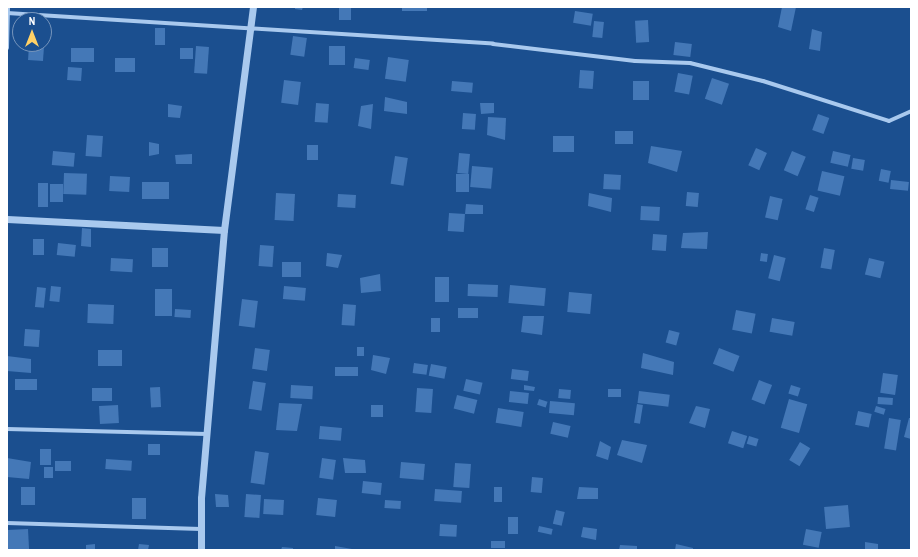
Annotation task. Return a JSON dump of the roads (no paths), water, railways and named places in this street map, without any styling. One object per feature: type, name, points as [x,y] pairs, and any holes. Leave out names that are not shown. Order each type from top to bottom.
[{"type":"street","points":[[7,48],[8,7]]},
{"type":"street","points":[[201,550],[207,434],[224,230],[254,7]]},
{"type":"street","points":[[8,13],[251,26],[690,63],[763,81],[889,121],[911,110]]},
{"type":"street","points":[[7,219],[224,230]]},
{"type":"street","points":[[7,429],[207,434]]},
{"type":"street","points":[[7,523],[201,529]]}]
